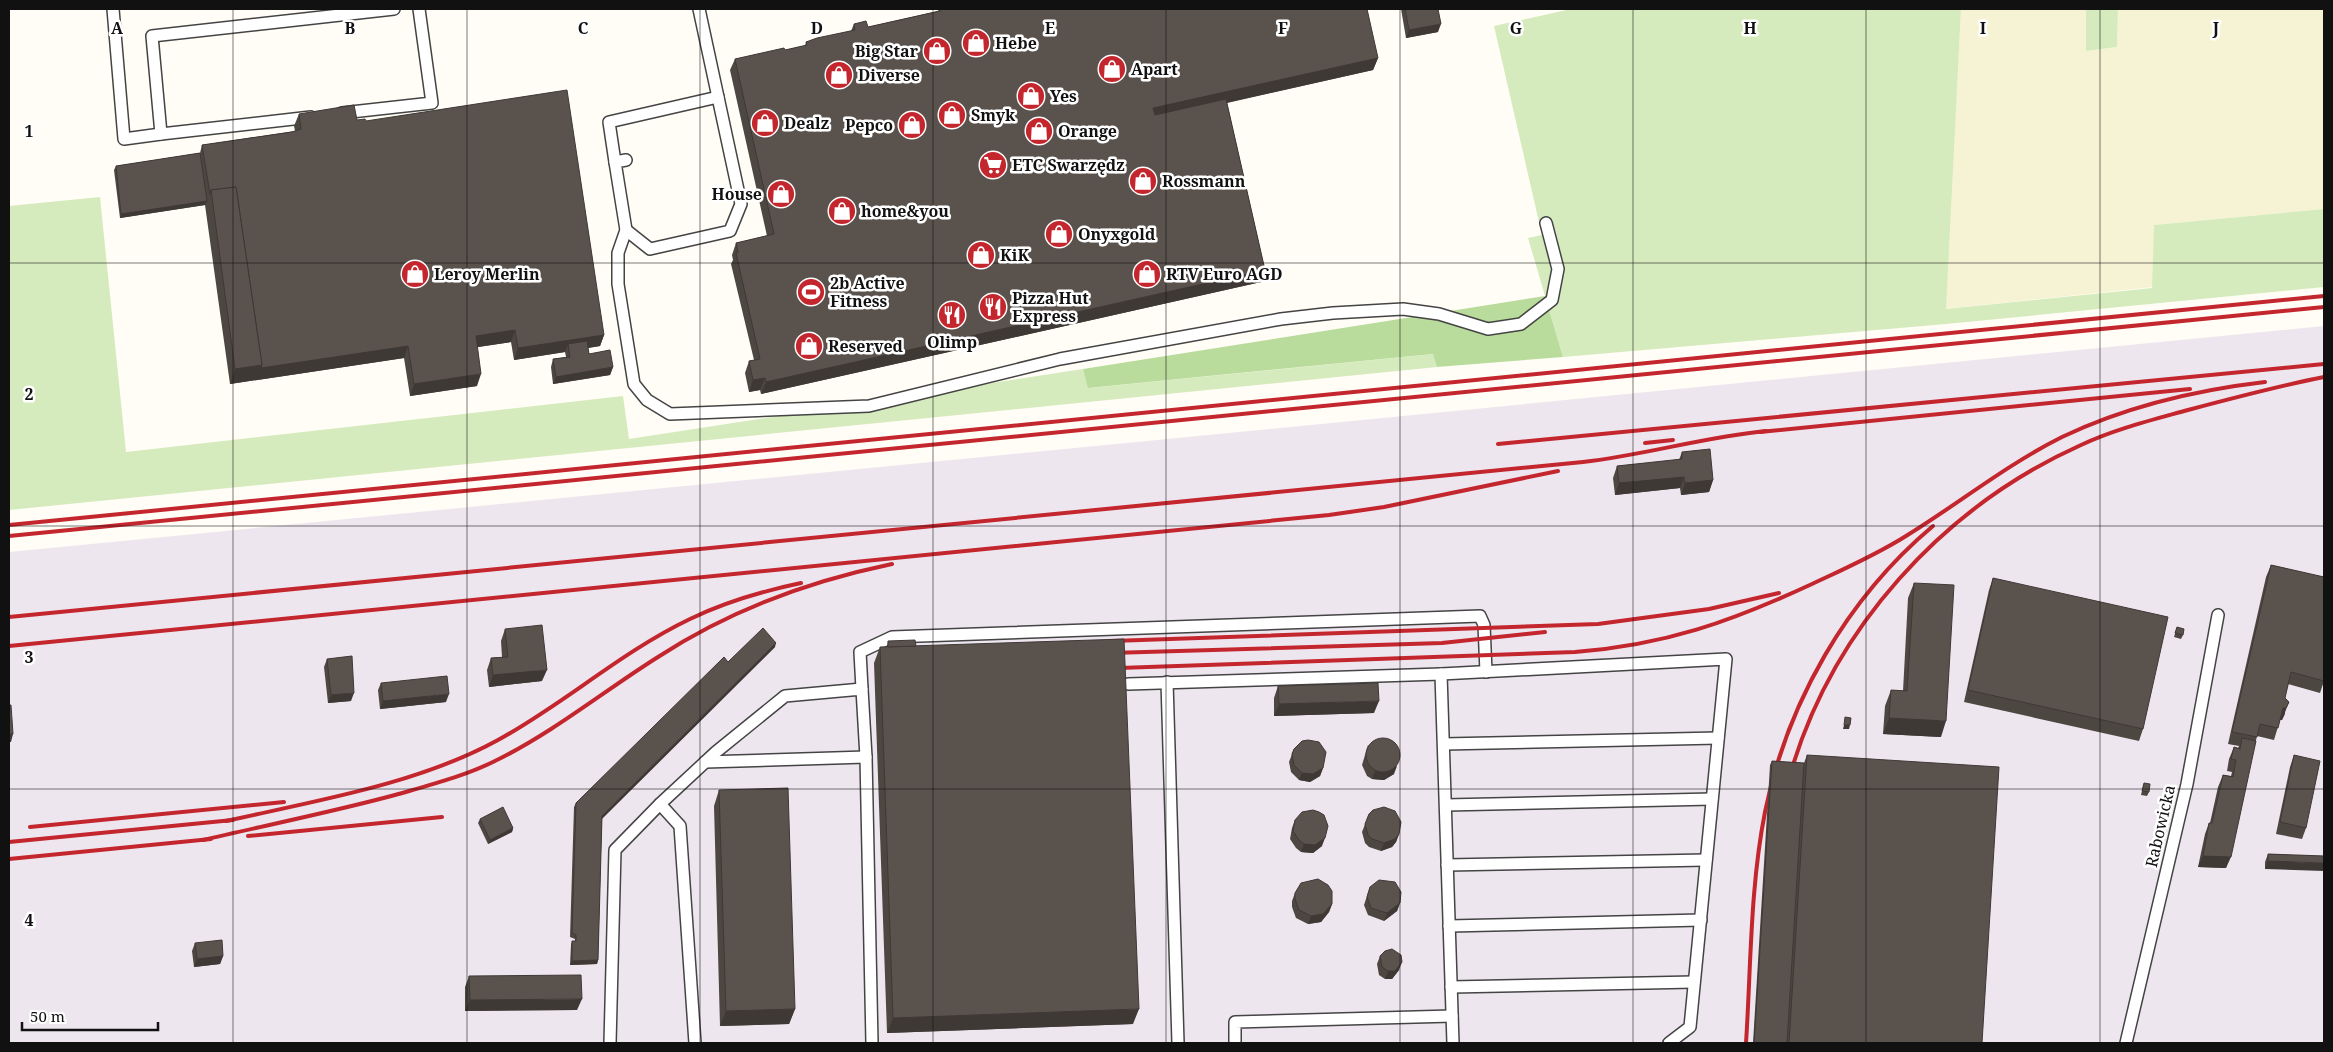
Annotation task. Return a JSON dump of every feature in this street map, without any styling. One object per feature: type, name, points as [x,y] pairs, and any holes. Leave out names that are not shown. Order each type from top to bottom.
[{"type":"lane","points":[[113,9],[124,139],[432,102],[419,9]]},
{"type":"lane","points":[[161,134],[152,36],[394,9]]},
{"type":"lane","points":[[626,230],[650,249],[730,231],[741,204],[699,9]]},
{"type":"lane","points":[[718,97],[610,122],[621,161],[628,203],[626,230],[618,253],[618,284],[634,384],[647,400],[670,414],[869,406],[1060,359],[1281,319],[1324,314],[1403,309],[1439,314],[1488,329],[1521,324],[1552,300],[1558,270],[1546,223]]},
{"type":"lane","name":"Rabowicka","points":[[2126,1043],[2186,784],[2218,615]]},
{"type":"lane","points":[[872,1043],[866,757],[860,652],[892,637],[1480,616],[1484,625],[1486,672]]},
{"type":"lane","points":[[1128,684],[1441,674],[1726,659],[1690,1027],[1669,1043]]},
{"type":"lane","points":[[1441,674],[1453,1043]]},
{"type":"lane","points":[[1167,682],[1178,1043]]},
{"type":"lane","points":[[610,1043],[615,850],[705,762],[785,696],[862,689]]},
{"type":"lane","points":[[1444,744],[1718,738]]},
{"type":"lane","points":[[705,762],[866,757]]},
{"type":"lane","points":[[1446,805],[1712,799]]},
{"type":"lane","points":[[660,804],[680,826],[695,1043]]},
{"type":"lane","points":[[1447,865],[1706,860]]},
{"type":"lane","points":[[1449,926],[1700,920]]},
{"type":"lane","points":[[1451,988],[1694,982]]},
{"type":"lane","points":[[1235,1043],[1235,1022],[1452,1016]]},
{"type":"shaded area","points":[[1961,9],[2086,9],[2086,51],[2117,47],[2118,9],[2324,9],[2324,209],[2155,225],[2153,287],[1945,309]]},
{"type":"shaded area","points":[[2324,326],[2324,1043],[9,1043],[9,552]]},
{"type":"green space","points":[[1571,9],[1961,9],[1946,309],[2152,288],[2154,225],[2324,209],[2324,287],[1946,324],[1563,357],[1528,238],[1542,235],[1494,26]]},
{"type":"green space","points":[[2086,9],[2118,9],[2117,47],[2086,51]]},
{"type":"green space","points":[[100,197],[126,452],[623,396],[629,439],[1083,369],[1089,388],[1434,354],[1437,367],[9,510],[9,206]]},
{"type":"green space","points":[[1545,296],[1563,357],[1437,367],[1433,354],[1088,388],[1083,369]]},
{"type":"building","name":"ETC Swarzędz","points":[[939,9],[1367,9],[1378,58],[1153,108],[1155,115],[1226,99],[1265,270],[766,382],[765,378],[753,380],[749,361],[760,359],[736,253],[738,252],[736,243],[774,234],[735,59],[807,45],[806,42],[817,38],[855,30],[854,24],[866,21],[868,27],[940,11]]},
{"type":"building","points":[[1405,9],[1438,9],[1441,24],[1409,30]]},
{"type":"building","name":"Leroy Merlin","points":[[567,90],[604,335],[518,348],[515,330],[476,336],[481,374],[414,384],[408,346],[261,368],[236,187],[211,190],[210,194],[202,145],[292,132],[301,129],[299,114],[354,105],[357,120],[365,119],[366,121]]},
{"type":"building","points":[[200,153],[207,201],[121,214],[116,166]]},
{"type":"building","points":[[236,187],[262,365],[235,369],[211,190]]},
{"type":"building","points":[[587,341],[589,354],[610,350],[613,367],[556,377],[553,359],[570,357],[568,344]]},
{"type":"building","points":[[1710,449],[1713,480],[1685,483],[1684,477],[1619,483],[1617,466],[1682,459],[1682,452]]},
{"type":"building","points":[[2271,565],[2324,577],[2324,681],[2291,672],[2285,698],[2289,702],[2286,708],[2283,708],[2278,728],[2260,724],[2257,737],[2232,732]]},
{"type":"building","points":[[1993,578],[2168,617],[2143,729],[1968,690]]},
{"type":"building","points":[[1914,583],[1954,585],[1946,721],[1889,718],[1891,690],[1907,691]]},
{"type":"building","points":[[542,625],[547,670],[493,675],[491,658],[508,657],[505,629]]},
{"type":"building","points":[[2177,627],[2184,629],[2183,635],[2175,633]]},
{"type":"building","points":[[763,628],[776,643],[602,816],[598,960],[572,961],[572,941],[576,941],[576,935],[572,933],[576,803],[724,657],[728,662]]},
{"type":"building","points":[[1124,639],[1139,1009],[893,1018],[880,647]]},
{"type":"building","points":[[915,640],[916,646],[888,647],[888,641]]},
{"type":"building","points":[[352,656],[354,693],[331,695],[327,659]]},
{"type":"building","points":[[447,676],[449,694],[383,701],[381,683]]},
{"type":"building","points":[[1378,683],[1379,701],[1279,704],[1278,686]]},
{"type":"building","points":[[9,705],[11,705],[13,734],[9,734]]},
{"type":"building","points":[[1845,717],[1851,718],[1850,725],[1844,725]]},
{"type":"building","points":[[1383,738],[1390,739],[1395,743],[1399,748],[1399,762],[1395,767],[1390,771],[1383,772],[1376,771],[1371,767],[1367,762],[1366,755],[1367,748],[1371,743],[1376,739]]},
{"type":"building","points":[[2242,738],[2256,741],[2231,857],[2203,856],[2209,823],[2212,823],[2223,775],[2233,777],[2236,760],[2231,759],[2234,747],[2240,749]]},
{"type":"building","points":[[1302,741],[1319,742],[1326,752],[1323,768],[1313,774],[1302,773],[1294,765],[1292,754]]},
{"type":"building","points":[[1807,755],[1999,767],[1982,1043],[1789,1043]]},
{"type":"building","points":[[2294,755],[2320,761],[2306,828],[2280,822]]},
{"type":"building","points":[[1772,761],[1804,763],[1787,1043],[1754,1043]]},
{"type":"building","points":[[2144,783],[2150,784],[2149,792],[2142,791]]},
{"type":"building","points":[[788,788],[795,1009],[726,1011],[719,790]]},
{"type":"building","points":[[503,807],[513,828],[490,840],[480,819]]},
{"type":"building","points":[[1384,807],[1395,811],[1401,822],[1399,834],[1395,839],[1384,843],[1372,839],[1368,835],[1365,824],[1373,810]]},
{"type":"building","points":[[1313,810],[1324,815],[1328,826],[1325,838],[1315,845],[1304,844],[1293,831],[1295,820],[1302,812]]},
{"type":"building","points":[[2268,854],[2324,856],[2324,863],[2268,861]]},
{"type":"building","points":[[1318,879],[1328,885],[1332,891],[1332,904],[1323,914],[1311,916],[1299,910],[1295,893],[1301,883]]},
{"type":"building","points":[[1379,880],[1395,882],[1401,892],[1400,903],[1387,913],[1371,908],[1367,897],[1370,887]]},
{"type":"building","points":[[222,940],[223,956],[197,959],[195,943]]},
{"type":"building","points":[[1392,949],[1401,955],[1402,962],[1395,971],[1388,971],[1382,967],[1380,956],[1385,951]]},
{"type":"building","points":[[581,975],[582,999],[470,1000],[469,976]]},
{"type":"railway","points":[[9,525],[2324,296]]},
{"type":"railway","points":[[9,536],[2324,307]]},
{"type":"railway","points":[[1498,444],[2324,364]]},
{"type":"railway","points":[[1790,775],[1809,721],[1834,671],[1864,623],[1900,578],[1939,538],[1983,502],[2031,471],[2107,434],[2222,401],[2324,377]]},
{"type":"railway","points":[[1119,668],[1575,652],[1608,649],[1668,637],[1696,630],[1753,610],[1872,556],[1925,524],[2021,460],[2086,426],[2161,401],[2239,385],[2265,382]]},
{"type":"railway","points":[[1760,432],[2190,389]]},
{"type":"railway","points":[[9,617],[1583,462],[1720,437],[1766,431]]},
{"type":"railway","points":[[1645,443],[1673,440]]},
{"type":"railway","points":[[9,646],[1329,515],[1384,507],[1558,471]]},
{"type":"railway","points":[[1746,1043],[1756,869],[1765,812],[1775,771],[1788,731],[1825,655],[1848,619],[1902,554],[1933,526]]},
{"type":"railway","points":[[203,840],[371,801],[435,784],[474,770],[499,759],[540,736],[658,657],[713,625],[800,589],[831,579],[892,564]]},
{"type":"railway","points":[[226,821],[365,790],[400,780],[467,755],[522,726],[616,662],[690,619],[744,598],[801,583]]},
{"type":"railway","points":[[1112,641],[1598,624],[1709,609],[1779,593]]},
{"type":"railway","points":[[1111,653],[1442,643],[1545,632]]},
{"type":"railway","points":[[30,827],[284,802]]},
{"type":"railway","points":[[248,836],[442,817]]},
{"type":"railway","points":[[9,842],[233,820]]},
{"type":"railway","points":[[9,859],[211,839]]},
{"type":"place","name":"Hebe","points":[[976,43]]},
{"type":"place","name":"Big Star","points":[[937,51]]},
{"type":"place","name":"Apart","points":[[1112,69]]},
{"type":"place","name":"Diverse","points":[[839,75]]},
{"type":"place","name":"Yes","points":[[1031,96]]},
{"type":"place","name":"Smyk","points":[[952,115]]},
{"type":"place","name":"Dealz","points":[[765,123]]},
{"type":"place","name":"Pepco","points":[[912,125]]},
{"type":"place","name":"Orange","points":[[1039,131]]},
{"type":"place","name":"ETC Swarzędz","points":[[993,165]]},
{"type":"place","name":"Rossmann","points":[[1143,181]]},
{"type":"place","name":"House","points":[[781,194]]},
{"type":"place","name":"home&you","points":[[842,211]]},
{"type":"place","name":"Onyxgold","points":[[1059,234]]},
{"type":"place","name":"KiK","points":[[981,255]]},
{"type":"place","name":"Leroy Merlin","points":[[415,274]]},
{"type":"place","name":"RTV Euro AGD","points":[[1147,274]]},
{"type":"place","name":"2b Active Fitness","points":[[811,292]]},
{"type":"place","name":"Pizza Hut Express","points":[[993,307]]},
{"type":"place","name":"Olimp","points":[[952,315]]},
{"type":"place","name":"Reserved","points":[[809,346]]}]
